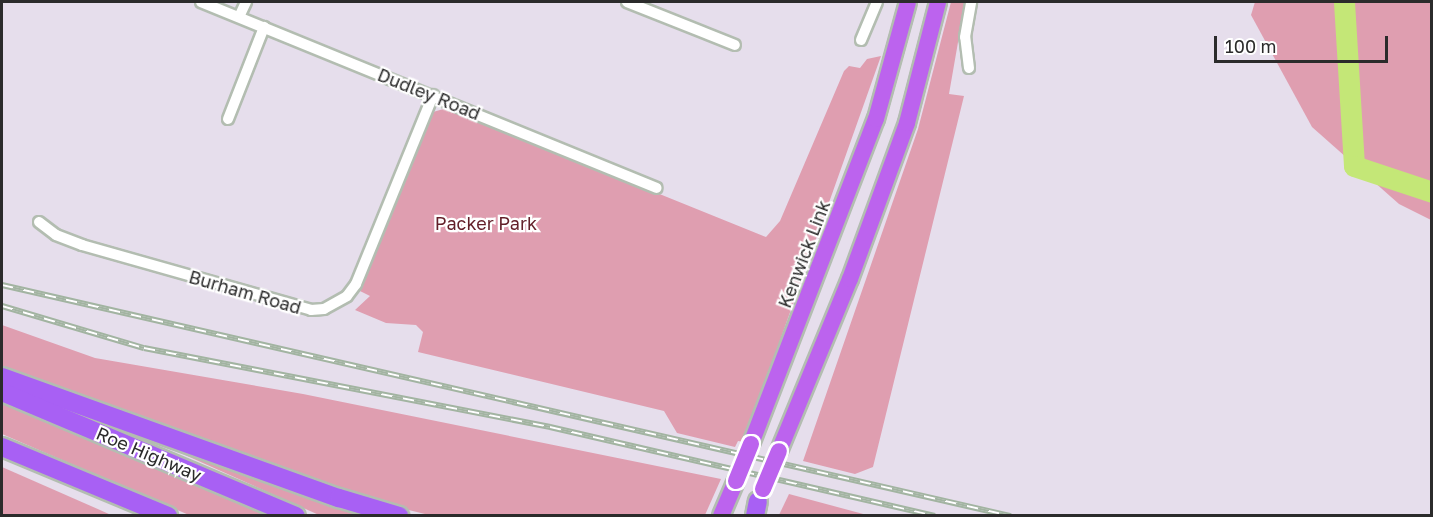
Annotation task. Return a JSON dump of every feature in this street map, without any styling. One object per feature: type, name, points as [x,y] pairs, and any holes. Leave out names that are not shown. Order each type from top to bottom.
[{"type":"highway","name":"Kenwick Link","points":[[721,516],[876,119],[909,2]]},
{"type":"highway","points":[[757,505],[850,279],[907,123],[938,2]]},
{"type":"highway","points":[[2,377],[339,498],[399,516]]},
{"type":"highway","name":"Roe Highway","points":[[2,392],[296,516]]},
{"type":"highway","points":[[2,447],[168,516]]},
{"type":"highway","points":[[99,487],[145,516]]},
{"type":"street","name":"Dudley Road","points":[[201,2],[656,188]]},
{"type":"street","points":[[240,17],[246,2]]},
{"type":"street","points":[[627,2],[735,45]]},
{"type":"street","points":[[861,40],[877,2]]},
{"type":"street","points":[[969,68],[964,37],[971,2]]},
{"type":"street","points":[[228,119],[264,27]]},
{"type":"street","name":"Burham Road","points":[[39,222],[56,235],[82,245],[311,310],[324,309],[342,300],[356,284],[432,95]]},
{"type":"green space","points":[[951,2],[965,2],[949,94],[964,96],[873,467],[855,474],[803,461],[918,129]]},
{"type":"green space","points":[[1255,2],[1431,2],[1431,220],[1399,204],[1312,127],[1251,15]]},
{"type":"green space","name":"Packer Park","points":[[881,56],[744,442],[738,441],[735,447],[677,433],[664,411],[418,352],[423,332],[416,325],[386,323],[355,310],[370,296],[360,291],[433,112],[447,108],[766,237],[780,221],[844,71],[849,66],[860,68],[867,59]]},
{"type":"green space","points":[[2,325],[95,358],[303,394],[721,479],[705,515],[429,515],[368,500],[2,368]]},
{"type":"green space","points":[[2,403],[269,515],[189,515],[2,434]]},
{"type":"green space","points":[[167,441],[376,515],[319,515],[165,446]]},
{"type":"green space","points":[[2,467],[100,510],[111,515],[2,515]]},
{"type":"green space","points":[[789,494],[867,515],[779,515]]},
{"type":"waterway","points":[[1344,2],[1354,166],[1432,192]]},
{"type":"railway","points":[[2,285],[1011,516]]},
{"type":"railway","points":[[2,306],[144,348],[550,427],[935,516]]}]
